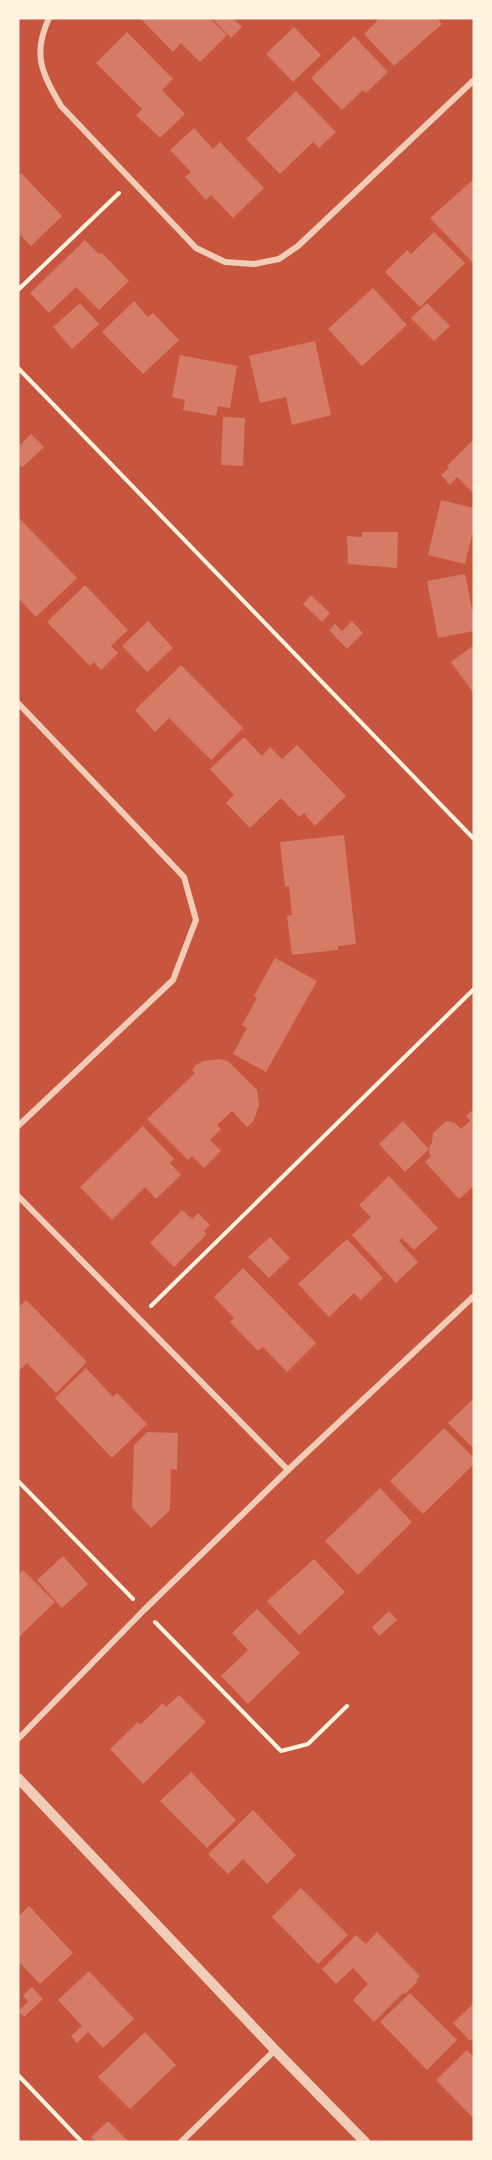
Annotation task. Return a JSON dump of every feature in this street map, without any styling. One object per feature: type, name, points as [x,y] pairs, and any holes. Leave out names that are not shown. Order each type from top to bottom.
[{"type":"street","points":[[49,18],[39,48],[45,78],[61,106],[196,248],[225,262],[254,264],[279,259],[298,246],[474,80]]},
{"type":"street","points":[[18,703],[184,877],[196,920],[173,980],[18,1126]]},
{"type":"street","points":[[18,1196],[288,1470]]},
{"type":"street","points":[[18,1739],[144,1610],[288,1470],[474,1296]]},
{"type":"street","points":[[18,1778],[365,2142]]},
{"type":"street","points":[[181,2142],[275,2050]]},
{"type":"path","points":[[18,290],[132,181]]},
{"type":"path","points":[[18,368],[474,839]]},
{"type":"path","points":[[138,1319],[474,988]]},
{"type":"path","points":[[18,1481],[281,1751],[308,1744],[347,1706]]},
{"type":"path","points":[[18,2075],[82,2142]]},
{"type":"building","points":[[140,18],[210,18],[227,35],[200,62],[181,43],[173,52]]},
{"type":"building","points":[[212,18],[233,18],[242,27],[231,38]]},
{"type":"building","points":[[380,18],[436,18],[442,24],[394,66],[364,34]]},
{"type":"building","points":[[294,27],[321,55],[293,82],[266,54]]},
{"type":"building","points":[[127,32],[173,79],[162,90],[185,114],[160,138],[136,115],[142,109],[96,63]]},
{"type":"building","points":[[354,36],[388,72],[366,93],[363,90],[342,110],[311,78]]},
{"type":"building","points":[[296,91],[336,132],[319,148],[313,142],[280,174],[246,139]]},
{"type":"building","points":[[194,128],[213,149],[220,142],[264,188],[233,218],[211,195],[206,200],[185,177],[191,172],[170,150]]},
{"type":"building","points":[[21,173],[62,216],[31,246],[18,233],[18,176]]},
{"type":"building","points":[[474,179],[474,264],[430,218]]},
{"type":"building","points":[[434,232],[465,263],[420,307],[385,272],[407,250],[411,254]]},
{"type":"building","points":[[85,240],[99,254],[102,253],[129,281],[99,310],[76,287],[49,313],[30,293]]},
{"type":"building","points":[[373,288],[407,325],[362,366],[328,329]]},
{"type":"building","points":[[134,301],[148,317],[153,313],[179,340],[143,374],[102,332]]},
{"type":"building","points":[[80,303],[99,324],[72,349],[53,327]]},
{"type":"building","points":[[427,303],[450,326],[434,341],[411,318]]},
{"type":"building","points":[[315,341],[331,415],[292,425],[286,397],[260,403],[249,356]]},
{"type":"building","points":[[180,355],[237,366],[230,408],[218,406],[216,416],[183,410],[185,400],[172,397]]},
{"type":"building","points":[[223,417],[245,418],[243,466],[221,465]]},
{"type":"building","points":[[31,434],[44,447],[23,467],[18,465],[18,447]]},
{"type":"building","points":[[474,439],[474,494],[457,477],[450,485],[441,475]]},
{"type":"building","points":[[441,500],[474,508],[474,527],[465,564],[428,555]]},
{"type":"building","points":[[18,517],[77,578],[36,617],[18,598]]},
{"type":"building","points":[[362,532],[398,532],[397,568],[348,564],[347,536],[362,537]]},
{"type":"building","points":[[465,574],[474,619],[474,631],[438,638],[427,581]]},
{"type":"building","points":[[85,585],[128,630],[111,646],[118,653],[101,670],[94,662],[90,666],[47,622]]},
{"type":"building","points":[[311,595],[330,613],[322,622],[303,604]]},
{"type":"building","points":[[148,621],[173,648],[147,672],[122,646]]},
{"type":"building","points":[[352,621],[363,633],[347,649],[329,630],[335,624],[342,631]]},
{"type":"building","points":[[474,645],[474,694],[451,662]]},
{"type":"building","points":[[181,665],[243,728],[211,760],[169,718],[155,732],[135,710]]},
{"type":"building","points":[[244,737],[262,756],[270,747],[282,759],[297,745],[346,796],[315,826],[304,813],[299,817],[281,798],[250,828],[226,803],[234,795],[210,769]]},
{"type":"building","points":[[344,835],[356,944],[338,946],[338,950],[292,955],[287,916],[292,915],[289,886],[285,887],[280,842]]},
{"type":"building","points":[[275,958],[317,981],[266,1072],[233,1054],[247,1028],[242,1025],[257,998],[254,996]]},
{"type":"building","points":[[219,1059],[228,1061],[257,1090],[259,1105],[253,1122],[247,1127],[232,1111],[217,1125],[221,1129],[210,1140],[221,1151],[204,1168],[192,1156],[188,1160],[147,1119],[195,1073],[192,1070],[196,1065],[203,1061]]},
{"type":"building","points":[[474,1109],[474,1186],[459,1199],[425,1162],[431,1156],[429,1153],[433,1133],[446,1121],[455,1123],[461,1129],[470,1121],[466,1116]]},
{"type":"building","points":[[403,1121],[429,1149],[405,1172],[379,1144]]},
{"type":"building","points":[[143,1126],[174,1159],[170,1163],[181,1175],[156,1199],[145,1187],[112,1220],[80,1187]]},
{"type":"building","points":[[389,1176],[438,1228],[414,1250],[402,1238],[399,1241],[418,1262],[396,1283],[352,1235],[371,1217],[359,1205]]},
{"type":"building","points":[[182,1210],[192,1219],[198,1213],[210,1225],[204,1231],[207,1234],[174,1267],[150,1243]]},
{"type":"building","points":[[270,1237],[290,1258],[269,1278],[248,1257]]},
{"type":"building","points":[[347,1239],[383,1278],[361,1300],[354,1293],[329,1317],[298,1284]]},
{"type":"building","points":[[243,1268],[316,1343],[287,1372],[263,1347],[258,1351],[230,1322],[234,1318],[214,1297]]},
{"type":"building","points":[[26,1300],[87,1362],[56,1393],[27,1363],[18,1372],[18,1308]]},
{"type":"building","points":[[86,1368],[113,1397],[117,1393],[147,1424],[112,1458],[55,1398]]},
{"type":"building","points":[[474,1398],[474,1449],[448,1423]]},
{"type":"building","points":[[444,1428],[474,1458],[474,1464],[423,1514],[390,1481]]},
{"type":"building","points":[[147,1432],[178,1433],[177,1470],[171,1469],[170,1510],[151,1528],[132,1508],[134,1445]]},
{"type":"building","points":[[380,1488],[412,1522],[358,1575],[325,1541]]},
{"type":"building","points":[[63,1556],[88,1584],[62,1608],[37,1580]]},
{"type":"building","points":[[314,1559],[345,1592],[299,1635],[267,1601]]},
{"type":"building","points":[[23,1570],[55,1602],[18,1638],[18,1575]]},
{"type":"building","points":[[257,1609],[300,1653],[248,1704],[221,1676],[248,1650],[232,1633]]},
{"type":"building","points":[[389,1611],[397,1620],[379,1636],[372,1627]]},
{"type":"building","points":[[179,1695],[206,1722],[143,1784],[110,1749],[138,1722],[140,1725],[163,1703],[166,1707]]},
{"type":"building","points":[[191,1772],[236,1820],[207,1848],[160,1801]]},
{"type":"building","points":[[253,1810],[296,1855],[267,1884],[243,1859],[228,1874],[208,1854]]},
{"type":"building","points":[[301,1888],[348,1935],[318,1964],[272,1917]]},
{"type":"building","points":[[29,1906],[73,1953],[40,1984],[18,1961],[18,1917]]},
{"type":"building","points":[[377,1932],[420,1976],[405,1994],[403,1993],[374,2022],[353,2000],[368,1984],[353,1968],[336,1984],[322,1969],[356,1935],[366,1944]]},
{"type":"building","points":[[89,1971],[134,2019],[103,2048],[88,2032],[77,2043],[71,2036],[82,2026],[58,2000]]},
{"type":"building","points":[[32,1987],[43,1999],[24,2017],[18,2011],[28,2002],[23,1995]]},
{"type":"building","points":[[410,1993],[457,2040],[427,2070],[380,2022]]},
{"type":"building","points":[[474,2003],[474,2037],[470,2041],[453,2023]]},
{"type":"building","points":[[145,2032],[176,2065],[130,2109],[98,2077]]},
{"type":"building","points":[[467,2050],[474,2058],[474,2119],[436,2080]]},
{"type":"building","points":[[108,2121],[129,2142],[96,2142],[91,2137]]}]
